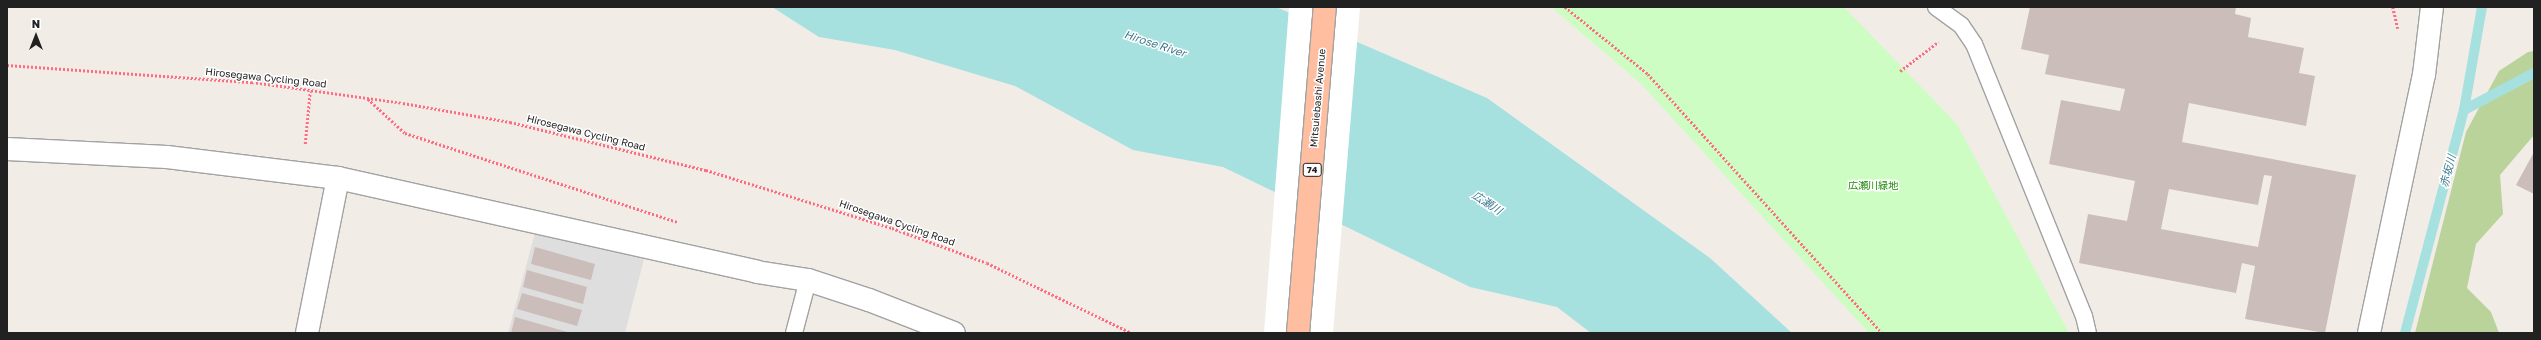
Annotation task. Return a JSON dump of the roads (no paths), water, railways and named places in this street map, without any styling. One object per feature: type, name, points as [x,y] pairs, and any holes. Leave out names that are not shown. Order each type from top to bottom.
[{"type":"main road","name":"Mitsuiebashi Avenue","points":[[1298,333],[1325,7]]},
{"type":"street","points":[[2369,333],[2424,75],[2432,7]]},
{"type":"street","points":[[7,149],[167,157],[338,178],[757,272],[808,280],[869,300],[954,333]]},
{"type":"street","points":[[307,333],[338,178]]},
{"type":"lane","points":[[1936,7],[1961,25],[1974,44],[2084,316],[2088,333]]},
{"type":"lane","points":[[794,333],[808,280]]},
{"type":"water","points":[[772,7],[1276,7],[1487,98],[1710,258],[1792,333],[1591,333],[1557,307],[1470,287],[1223,167],[1133,150],[1015,86],[895,50],[819,37]]},
{"type":"waterway","name":"赤坂川","points":[[2405,333],[2464,110],[2482,7]]},
{"type":"waterway","points":[[2464,110],[2534,73]]},
{"type":"water label","name":"Hirose River","points":[[1155,44]]},
{"type":"water label","name":"広瀬川","points":[[1487,203]]},
{"type":"park label","name":"広瀬川緑地","points":[[1873,186]]}]
